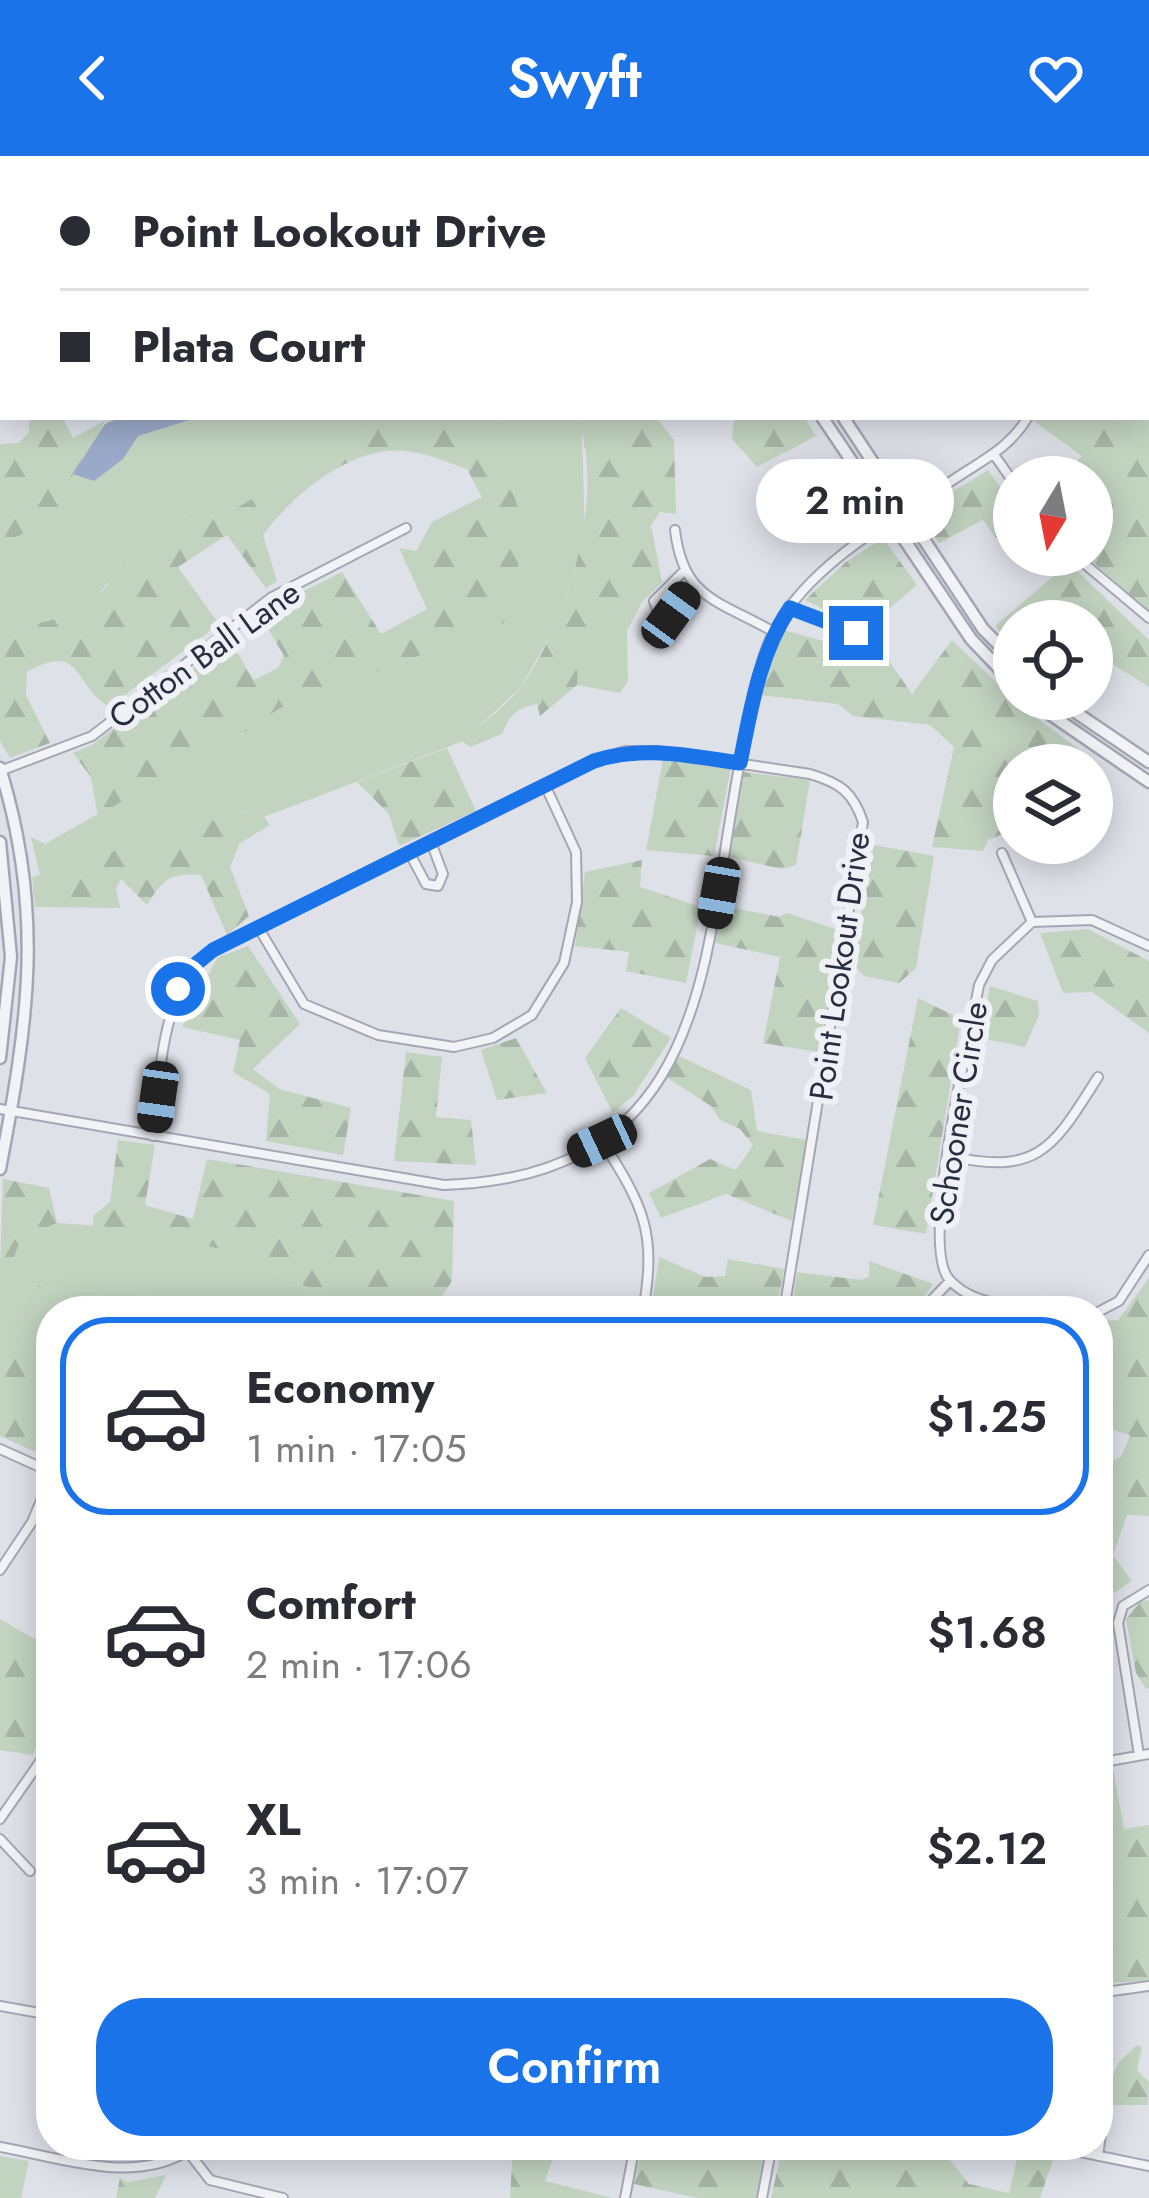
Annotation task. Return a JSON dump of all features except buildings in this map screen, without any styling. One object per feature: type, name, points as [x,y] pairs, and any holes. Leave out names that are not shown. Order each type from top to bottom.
[{"type":"street","points":[[824,420],[971,638],[993,662]]},
{"type":"street","points":[[845,420],[993,639]]},
{"type":"street","points":[[995,456],[1025,420]]},
{"type":"street","points":[[6,1110],[444,1185],[495,1183],[602,1141],[637,1108],[685,1037],[708,959],[740,763],[774,632],[820,576],[892,519],[993,457]]},
{"type":"street","name":"Cotton Ball Lane","points":[[0,770],[92,736],[272,597],[406,528]]},
{"type":"street","points":[[675,530],[682,573],[693,585],[774,632]]},
{"type":"street","points":[[682,573],[655,601],[659,614],[671,615],[693,585]]},
{"type":"street","points":[[1100,576],[1149,618]]},
{"type":"street","points":[[790,608],[856,633]]},
{"type":"street","points":[[1059,720],[1149,782]]},
{"type":"street","points":[[1087,720],[1149,762]]},
{"type":"street","name":"Point Lookout Drive","points":[[153,1136],[169,1020],[178,989],[192,967],[213,950],[545,785],[625,751],[740,763],[838,783],[855,799],[863,823],[786,1296]]},
{"type":"street","points":[[0,770],[21,844],[32,956],[0,1169]]},
{"type":"street","points":[[258,927],[304,1004],[378,1035],[454,1047],[493,1039],[532,1016],[553,988],[564,963],[577,902],[576,852],[545,785]]},
{"type":"street","points":[[410,852],[426,884],[439,886],[444,878],[430,842]]},
{"type":"street","points":[[0,1058],[11,957],[1,845],[21,844]]},
{"type":"street","points":[[1007,864],[1032,922],[1092,920],[1149,946]]},
{"type":"street","name":"Schooner Circle","points":[[950,1281],[937,1241],[980,985],[992,960],[1032,922]]},
{"type":"street","points":[[949,1156],[1015,1164],[1042,1154],[1062,1134],[1099,1077]]},
{"type":"street","points":[[602,1141],[648,1220],[652,1251],[646,1296]]},
{"type":"street","points":[[1113,1304],[1149,1255]]},
{"type":"street","points":[[936,1296],[950,1281],[974,1296]]},
{"type":"street","points":[[0,1449],[36,1467]]},
{"type":"street","points":[[0,1570],[36,1512]]},
{"type":"street","points":[[1113,1760],[1144,1755],[1118,1623],[1124,1606],[1149,1590]]},
{"type":"street","points":[[0,1819],[36,1767]]},
{"type":"street","points":[[0,1839],[30,1871]]},
{"type":"street","points":[[1113,1992],[1149,1986]]},
{"type":"street","points":[[0,2006],[36,2012]]},
{"type":"street","points":[[0,2147],[36,2153]]},
{"type":"street","points":[[1113,2159],[1149,2166]]},
{"type":"street","points":[[77,2160],[149,2168],[164,2160]]},
{"type":"street","points":[[195,2160],[218,2184],[284,2198]]},
{"type":"street","points":[[625,2198],[632,2160]]},
{"type":"street","points":[[762,2198],[769,2160]]},
{"type":"green space","points":[[29,420],[64,420],[73,438],[106,420],[73,474],[62,516],[0,544],[0,444],[19,443],[29,432]]},
{"type":"green space","points":[[110,420],[384,420],[236,509],[191,519],[148,545],[105,586],[83,620],[0,648],[0,524]]},
{"type":"green space","points":[[384,420],[497,420],[497,446],[520,525],[517,574],[503,624],[280,708],[183,774],[145,787],[98,816],[91,777],[73,753],[92,745],[222,646],[236,651],[254,680],[278,668],[284,656],[269,630],[274,606],[342,572],[381,634],[427,609],[399,548],[416,551],[432,522],[482,497],[467,469],[413,452],[370,454],[309,487],[263,535],[277,581],[266,588],[227,535],[178,567],[219,624],[109,707],[68,663],[58,661],[27,672],[26,695],[50,743],[10,758],[0,741],[0,633],[88,611],[119,571],[158,537],[187,521],[242,505]]},
{"type":"green space","points":[[497,420],[579,420],[582,429],[585,536],[559,620],[521,687],[463,741],[264,817],[240,812],[40,875],[31,837],[45,844],[145,787],[183,774],[280,708],[503,624],[514,494],[493,445]]},
{"type":"green space","points":[[579,420],[658,420],[674,440],[676,514],[660,512],[651,525],[662,582],[642,602],[605,597],[579,643],[577,685],[540,716],[537,704],[524,707],[511,717],[502,734],[470,747],[462,741],[524,683],[556,624],[585,519],[585,449]]},
{"type":"green space","points":[[734,420],[806,420],[816,436],[757,467],[732,439]]},
{"type":"green space","points":[[1035,420],[1149,420],[1149,612],[1109,576],[1113,576],[1113,456],[1082,456]]},
{"type":"green space","points":[[988,470],[993,477],[993,534],[983,520],[939,543],[918,513]]},
{"type":"green space","points":[[883,538],[917,585],[876,620],[853,611],[839,617],[805,600],[846,562]]},
{"type":"green space","points":[[1054,576],[1083,576],[1107,600],[1026,600]]},
{"type":"green space","points":[[605,596],[642,602],[627,631],[628,681],[620,693],[577,685],[578,644]]},
{"type":"green space","points":[[1113,605],[1149,640],[1149,687],[1113,664]]},
{"type":"green space","points":[[784,630],[859,651],[875,641],[912,694],[952,640],[993,679],[993,720],[1039,720],[1072,744],[993,744],[993,838],[983,851],[932,847],[954,747],[930,725],[853,716],[838,704],[759,695]]},
{"type":"green space","points":[[447,748],[476,811],[399,846],[389,814],[357,782]]},
{"type":"green space","points":[[663,759],[731,767],[714,856],[646,850]]},
{"type":"green space","points":[[743,772],[810,780],[796,865],[781,869],[730,857]]},
{"type":"green space","points":[[240,812],[264,817],[270,825],[240,843],[230,867],[249,916],[227,935],[201,875],[168,880],[147,905],[121,879],[116,889],[120,908],[35,907],[32,877]]},
{"type":"green space","points":[[874,845],[934,856],[916,968],[899,983],[864,976],[852,964]]},
{"type":"green space","points":[[642,860],[640,887],[701,907],[686,983],[626,971],[629,952],[575,946],[585,872]]},
{"type":"green space","points":[[724,906],[779,917],[787,913],[841,931],[818,1052],[763,1043],[780,957],[715,943]]},
{"type":"green space","points":[[1088,929],[1149,961],[1149,1033],[1092,992],[1063,993],[1040,933]]},
{"type":"green space","points":[[248,946],[300,1024],[253,1069],[279,1089],[351,1108],[343,1155],[266,1141],[270,1094],[233,1072],[240,1040],[182,1027],[217,958]]},
{"type":"green space","points":[[990,986],[1038,1001],[1039,1015],[1025,1047],[980,1038]]},
{"type":"green space","points":[[918,998],[961,1019],[926,1234],[873,1225]]},
{"type":"green space","points":[[621,1008],[671,1038],[633,1096],[613,1113],[585,1058]]},
{"type":"green space","points":[[516,1038],[547,1093],[497,1100],[481,1050]]},
{"type":"green space","points":[[406,1052],[442,1057],[436,1117],[471,1120],[476,1165],[394,1161]]},
{"type":"green space","points":[[679,1056],[751,1090],[757,1131],[807,1140],[792,1221],[726,1194],[661,1218],[649,1193],[710,1159],[736,1170],[753,1145],[740,1129],[720,1120],[711,1106],[666,1077]]},
{"type":"green space","points":[[118,1140],[155,1145],[145,1205],[193,1219],[207,1159],[454,1201],[452,1281],[442,1296],[324,1296],[247,1257],[205,1245],[190,1232],[93,1226],[93,1216],[110,1202]]},
{"type":"green space","points":[[3,1179],[49,1188],[57,1223],[21,1238],[10,1268],[0,1268]]},
{"type":"green space","points":[[57,1223],[190,1232],[205,1245],[247,1257],[324,1296],[150,1296],[137,1289],[63,1291],[0,1278],[0,1268],[10,1268],[21,1238]]},
{"type":"green space","points":[[659,1257],[706,1277],[725,1276],[728,1259],[784,1269],[779,1296],[653,1296]]},
{"type":"green space","points":[[869,1261],[933,1284],[925,1296],[794,1296],[797,1272],[860,1280],[869,1277]]},
{"type":"green space","points":[[0,1278],[63,1291],[138,1289],[150,1296],[36,1296],[36,1303],[0,1293]]},
{"type":"green space","points":[[1149,1278],[1149,1516],[1127,1515],[1113,1555],[1113,1460],[1121,1457],[1130,1435],[1113,1430],[1113,1320],[1118,1320]]},
{"type":"green space","points":[[0,1293],[36,1303],[36,1343],[0,1329]]},
{"type":"green space","points":[[0,1329],[36,1343],[36,1452],[0,1436]]},
{"type":"green space","points":[[1113,1555],[1132,1581],[1113,1591]]},
{"type":"green space","points":[[1149,1600],[1146,1689],[1136,1673],[1126,1619],[1141,1601]]},
{"type":"green space","points":[[0,1619],[36,1640],[36,1749],[32,1755],[0,1750]]},
{"type":"green space","points":[[1113,1769],[1124,1829],[1149,1825],[1149,1981],[1113,1982]]},
{"type":"green space","points":[[1137,2045],[1142,2047],[1137,2070],[1149,2082],[1148,2105],[1113,2105],[1118,2063]]},
{"type":"green space","points":[[0,2156],[29,2161],[21,2198],[0,2198]]},
{"type":"green space","points":[[512,2160],[553,2160],[545,2181],[613,2198],[510,2198]]},
{"type":"green space","points":[[639,2160],[763,2160],[756,2198],[697,2198],[634,2184]]},
{"type":"green space","points":[[780,2160],[950,2160],[969,2184],[1009,2193],[1017,2160],[1053,2160],[1040,2198],[771,2198]]},
{"type":"green space","points":[[166,2175],[155,2198],[116,2198],[120,2178],[128,2182]]},
{"type":"water","points":[[189,420],[138,436],[123,459],[94,481],[73,474],[105,424]]},
{"type":"route","points":[[178,989],[192,967],[213,950],[594,761],[625,751],[656,751],[740,763],[758,680],[774,632],[790,608],[856,633]]}]
